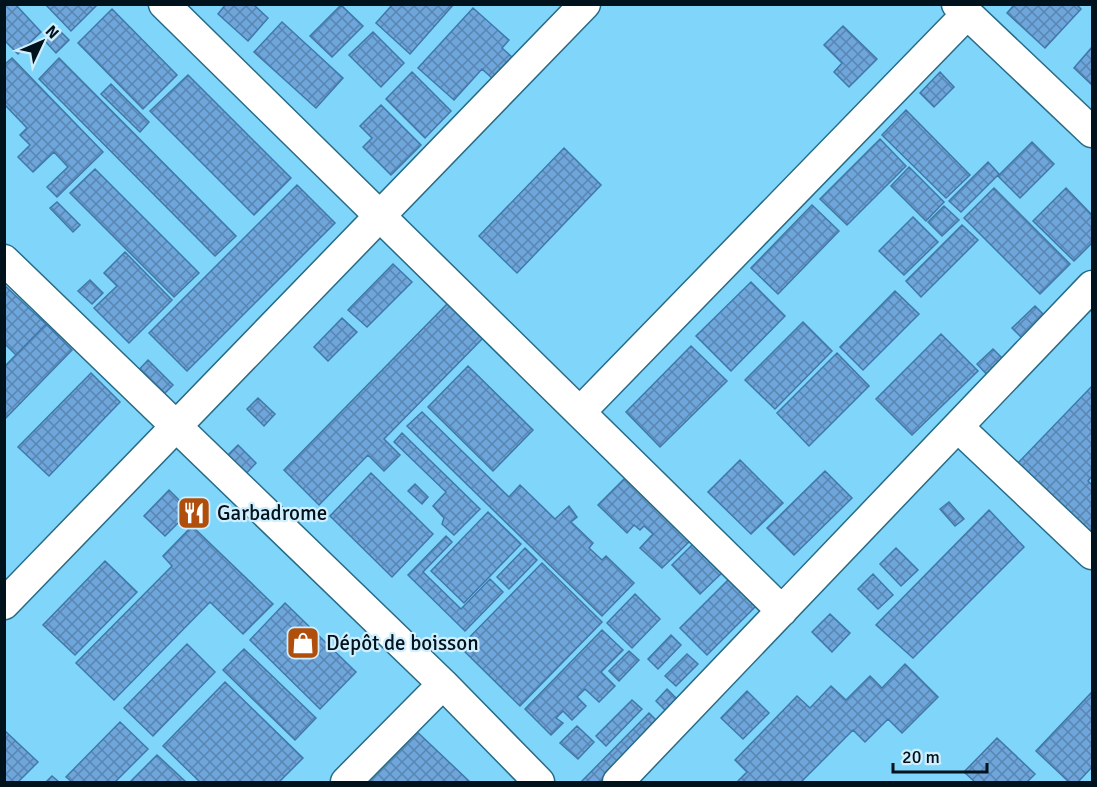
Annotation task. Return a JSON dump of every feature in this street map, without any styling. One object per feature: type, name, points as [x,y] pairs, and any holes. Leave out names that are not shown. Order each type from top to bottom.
[{"type":"street","points":[[4,604],[585,4]]},
{"type":"street","points":[[580,412],[962,9],[1092,132]]},
{"type":"street","points":[[179,10],[380,216],[782,611]]},
{"type":"street","points":[[4,260],[442,684],[539,783]]},
{"type":"street","points":[[618,783],[1092,286]]},
{"type":"street","points":[[958,427],[1092,554]]},
{"type":"street","points":[[346,783],[442,684]]},
{"type":"building","points":[[4,4],[15,4],[41,32],[18,54],[4,40]]},
{"type":"building","points":[[45,4],[98,4],[71,31]]},
{"type":"building","points":[[226,4],[253,4],[268,18],[248,41],[218,14]]},
{"type":"building","points":[[393,4],[454,4],[410,54],[376,23]]},
{"type":"building","points":[[1015,4],[1076,4],[1081,9],[1045,48],[1007,13]]},
{"type":"building","points":[[341,5],[363,26],[332,57],[310,36]]},
{"type":"building","points":[[473,8],[509,40],[502,48],[512,57],[492,78],[482,69],[454,100],[418,68]]},
{"type":"building","points":[[112,9],[177,75],[143,109],[78,43]]},
{"type":"building","points":[[282,22],[343,78],[316,108],[254,52]]},
{"type":"building","points":[[843,26],[877,59],[849,87],[834,72],[842,63],[824,45]]},
{"type":"building","points":[[58,29],[69,40],[56,53],[45,41]]},
{"type":"building","points":[[373,32],[404,63],[381,87],[349,55]]},
{"type":"building","points":[[1092,47],[1092,85],[1074,68]]},
{"type":"building","points":[[12,58],[103,152],[57,197],[47,187],[68,167],[54,152],[33,172],[18,157],[30,145],[20,135],[27,128],[4,104],[4,65]]},
{"type":"building","points":[[59,58],[236,236],[215,256],[39,79]]},
{"type":"building","points":[[412,72],[451,111],[425,138],[386,99]]},
{"type":"building","points":[[940,72],[954,87],[934,107],[920,93]]},
{"type":"building","points":[[188,75],[291,178],[254,215],[150,111]]},
{"type":"building","points":[[111,84],[149,122],[140,132],[101,94]]},
{"type":"building","points":[[381,105],[421,145],[391,175],[363,147],[372,138],[360,126]]},
{"type":"building","points":[[906,110],[970,175],[946,198],[882,135]]},
{"type":"building","points":[[880,139],[906,166],[847,225],[820,199]]},
{"type":"building","points":[[1032,142],[1054,164],[1020,198],[998,176]]},
{"type":"building","points":[[564,148],[601,185],[517,273],[479,236]]},
{"type":"building","points":[[988,162],[999,174],[961,212],[949,201]]},
{"type":"building","points":[[909,167],[944,202],[926,221],[891,186]]},
{"type":"building","points":[[95,169],[199,273],[174,297],[70,193]]},
{"type":"building","points":[[297,185],[335,223],[187,371],[149,333]]},
{"type":"building","points":[[994,188],[1070,264],[1040,294],[964,218]]},
{"type":"building","points":[[1066,188],[1092,215],[1092,243],[1074,261],[1033,221]]},
{"type":"building","points":[[57,202],[80,225],[73,232],[50,208]]},
{"type":"building","points":[[812,205],[839,231],[778,294],[751,268]]},
{"type":"building","points":[[944,206],[959,220],[942,236],[928,222]]},
{"type":"building","points":[[913,217],[938,242],[904,275],[879,251]]},
{"type":"building","points":[[962,225],[978,240],[921,297],[906,281]]},
{"type":"building","points":[[125,252],[172,300],[129,343],[94,308],[117,286],[104,273]]},
{"type":"building","points":[[393,264],[412,282],[367,327],[348,310]]},
{"type":"building","points":[[90,280],[103,293],[92,304],[78,291]]},
{"type":"building","points":[[751,282],[785,316],[731,371],[696,336]]},
{"type":"building","points":[[4,285],[46,324],[16,355],[4,343]]},
{"type":"building","points":[[895,291],[919,314],[863,370],[840,347]]},
{"type":"building","points":[[448,303],[484,337],[384,439],[400,455],[384,471],[368,455],[319,505],[284,470]]},
{"type":"building","points":[[1035,306],[1048,319],[1025,341],[1012,328]]},
{"type":"building","points":[[342,318],[357,332],[328,361],[314,347]]},
{"type":"building","points":[[803,322],[832,351],[775,409],[745,380]]},
{"type":"building","points":[[46,324],[72,350],[4,420],[4,367]]},
{"type":"building","points":[[941,334],[978,371],[912,435],[876,399]]},
{"type":"building","points":[[691,346],[727,381],[660,447],[626,412]]},
{"type":"building","points":[[993,349],[1009,365],[993,381],[977,364]]},
{"type":"building","points":[[837,353],[869,386],[809,446],[777,413]]},
{"type":"building","points":[[148,360],[173,385],[159,399],[135,374]]},
{"type":"building","points":[[468,366],[533,430],[493,471],[428,407]]},
{"type":"building","points":[[91,373],[120,402],[49,476],[18,447]]},
{"type":"building","points":[[1092,386],[1092,476],[1088,481],[1092,485],[1091,533],[1018,463]]},
{"type":"building","points":[[258,398],[275,414],[264,426],[247,409]]},
{"type":"building","points":[[422,412],[509,497],[520,485],[555,519],[569,506],[577,517],[571,522],[593,543],[589,548],[602,560],[606,556],[634,583],[602,616],[407,426]]},
{"type":"building","points":[[402,433],[480,509],[454,535],[442,524],[444,518],[433,506],[446,492],[394,442]]},
{"type":"building","points":[[238,445],[256,463],[241,479],[222,461]]},
{"type":"building","points":[[740,460],[783,503],[751,534],[708,492]]},
{"type":"building","points":[[825,471],[852,498],[794,555],[767,528]]},
{"type":"building","points":[[371,473],[433,534],[392,577],[330,516]]},
{"type":"building","points":[[627,476],[692,539],[662,568],[640,548],[653,534],[644,526],[640,530],[634,525],[627,533],[598,505]]},
{"type":"building","points":[[415,484],[428,497],[422,504],[408,491]]},
{"type":"building","points":[[169,490],[190,511],[165,536],[144,516]]},
{"type":"building","points":[[949,502],[964,519],[955,526],[940,509]]},
{"type":"building","points":[[989,510],[1024,547],[913,658],[876,625]]},
{"type":"building","points":[[488,512],[521,544],[464,603],[431,571]]},
{"type":"building","points":[[192,526],[273,604],[243,634],[210,602],[114,700],[76,663],[172,566],[163,556]]},
{"type":"building","points":[[446,536],[452,542],[423,572],[461,609],[490,579],[503,592],[465,631],[408,575]]},
{"type":"building","points":[[698,539],[726,569],[700,594],[672,565]]},
{"type":"building","points":[[525,548],[537,560],[509,589],[497,577]]},
{"type":"building","points":[[896,548],[918,570],[901,586],[880,564]]},
{"type":"building","points":[[105,561],[137,592],[75,655],[43,625]]},
{"type":"building","points":[[542,563],[602,622],[520,706],[460,647]]},
{"type":"building","points":[[873,574],[893,595],[878,609],[858,589]]},
{"type":"building","points":[[730,578],[757,605],[707,655],[680,628]]},
{"type":"building","points":[[635,594],[660,619],[632,648],[607,623]]},
{"type":"building","points":[[285,603],[356,672],[320,709],[250,640]]},
{"type":"building","points":[[830,614],[850,633],[832,652],[812,632]]},
{"type":"building","points":[[602,630],[623,650],[601,672],[615,686],[599,702],[585,689],[577,697],[586,706],[572,720],[563,711],[556,718],[563,723],[551,735],[525,709]]},
{"type":"building","points":[[671,635],[681,645],[658,669],[648,659]]},
{"type":"building","points":[[187,644],[215,672],[153,736],[124,708]]},
{"type":"building","points":[[244,649],[316,718],[295,740],[223,670]]},
{"type":"building","points":[[629,651],[639,660],[619,681],[609,671]]},
{"type":"building","points":[[687,654],[698,664],[676,686],[665,676]]},
{"type":"building","points":[[905,664],[938,697],[902,733],[888,719],[865,742],[853,730],[801,782],[737,782],[747,772],[735,760],[797,696],[810,708],[831,686],[846,700],[870,676],[882,688]]},
{"type":"building","points":[[225,682],[303,758],[279,782],[200,782],[163,746]]},
{"type":"building","points":[[667,689],[680,702],[669,714],[656,701]]},
{"type":"building","points":[[747,691],[769,713],[743,739],[721,718]]},
{"type":"building","points":[[1092,692],[1092,767],[1078,782],[1069,782],[1036,751]]},
{"type":"building","points":[[632,700],[642,709],[606,746],[596,736]]},
{"type":"building","points":[[649,713],[659,723],[600,782],[581,782]]},
{"type":"building","points":[[120,722],[148,749],[115,782],[72,782],[66,777]]},
{"type":"building","points":[[577,726],[594,742],[578,759],[560,743]]},
{"type":"building","points":[[412,727],[470,782],[358,782]]},
{"type":"building","points":[[4,730],[38,762],[18,782],[4,782]]},
{"type":"building","points":[[997,738],[1035,774],[1027,782],[975,782],[964,772]]},
{"type":"building","points":[[157,755],[186,782],[130,782]]},
{"type":"building","points":[[52,776],[59,782],[46,782]]},
{"type":"place","name":"Garbadrome","points":[[194,513]]},
{"type":"place","name":"Dépôt de boisson","points":[[303,643]]}]
